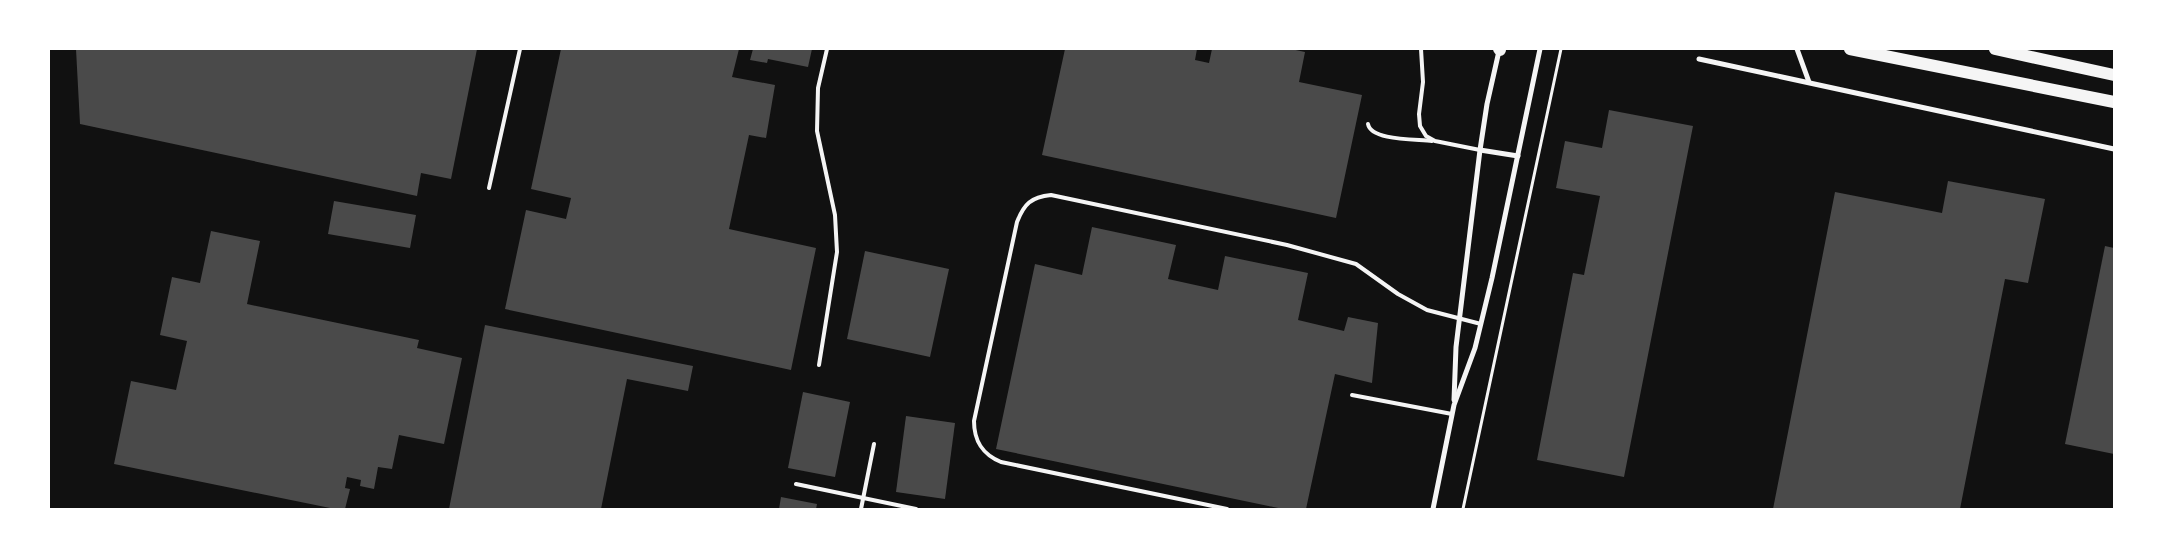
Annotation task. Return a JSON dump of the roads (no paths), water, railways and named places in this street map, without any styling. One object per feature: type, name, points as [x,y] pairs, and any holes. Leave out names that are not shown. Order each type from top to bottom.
[{"type":"main road","points":[[1850,49],[2114,102]]},
{"type":"main road","points":[[1995,49],[2114,75]]},
{"type":"street","points":[[1454,405],[1456,347],[1480,150],[1500,49]]},
{"type":"street","points":[[1433,509],[1454,405],[1475,348],[1481,324],[1540,49]]},
{"type":"street","points":[[1797,49],[1809,82]]},
{"type":"street","points":[[1699,59],[2114,148]]},
{"type":"street","points":[[1480,150],[1518,156]]},
{"type":"lane","points":[[489,188],[520,49]]},
{"type":"lane","points":[[819,366],[837,252],[835,215],[816,131],[818,88],[826,49]]},
{"type":"lane","points":[[1421,49],[1423,82],[1420,126],[1426,136],[1435,141]]},
{"type":"lane","points":[[1368,124],[1373,132],[1383,136],[1435,141],[1480,150]]},
{"type":"lane","points":[[1227,509],[1001,462],[987,454],[976,441],[974,421],[1017,222],[1022,208],[1030,200],[1039,196],[1051,195],[1304,250],[1356,264],[1398,294],[1427,310],[1481,324]]},
{"type":"lane","points":[[1352,395],[1452,414]]},
{"type":"lane","points":[[860,509],[874,444]]},
{"type":"lane","points":[[796,484],[916,509]]}]
